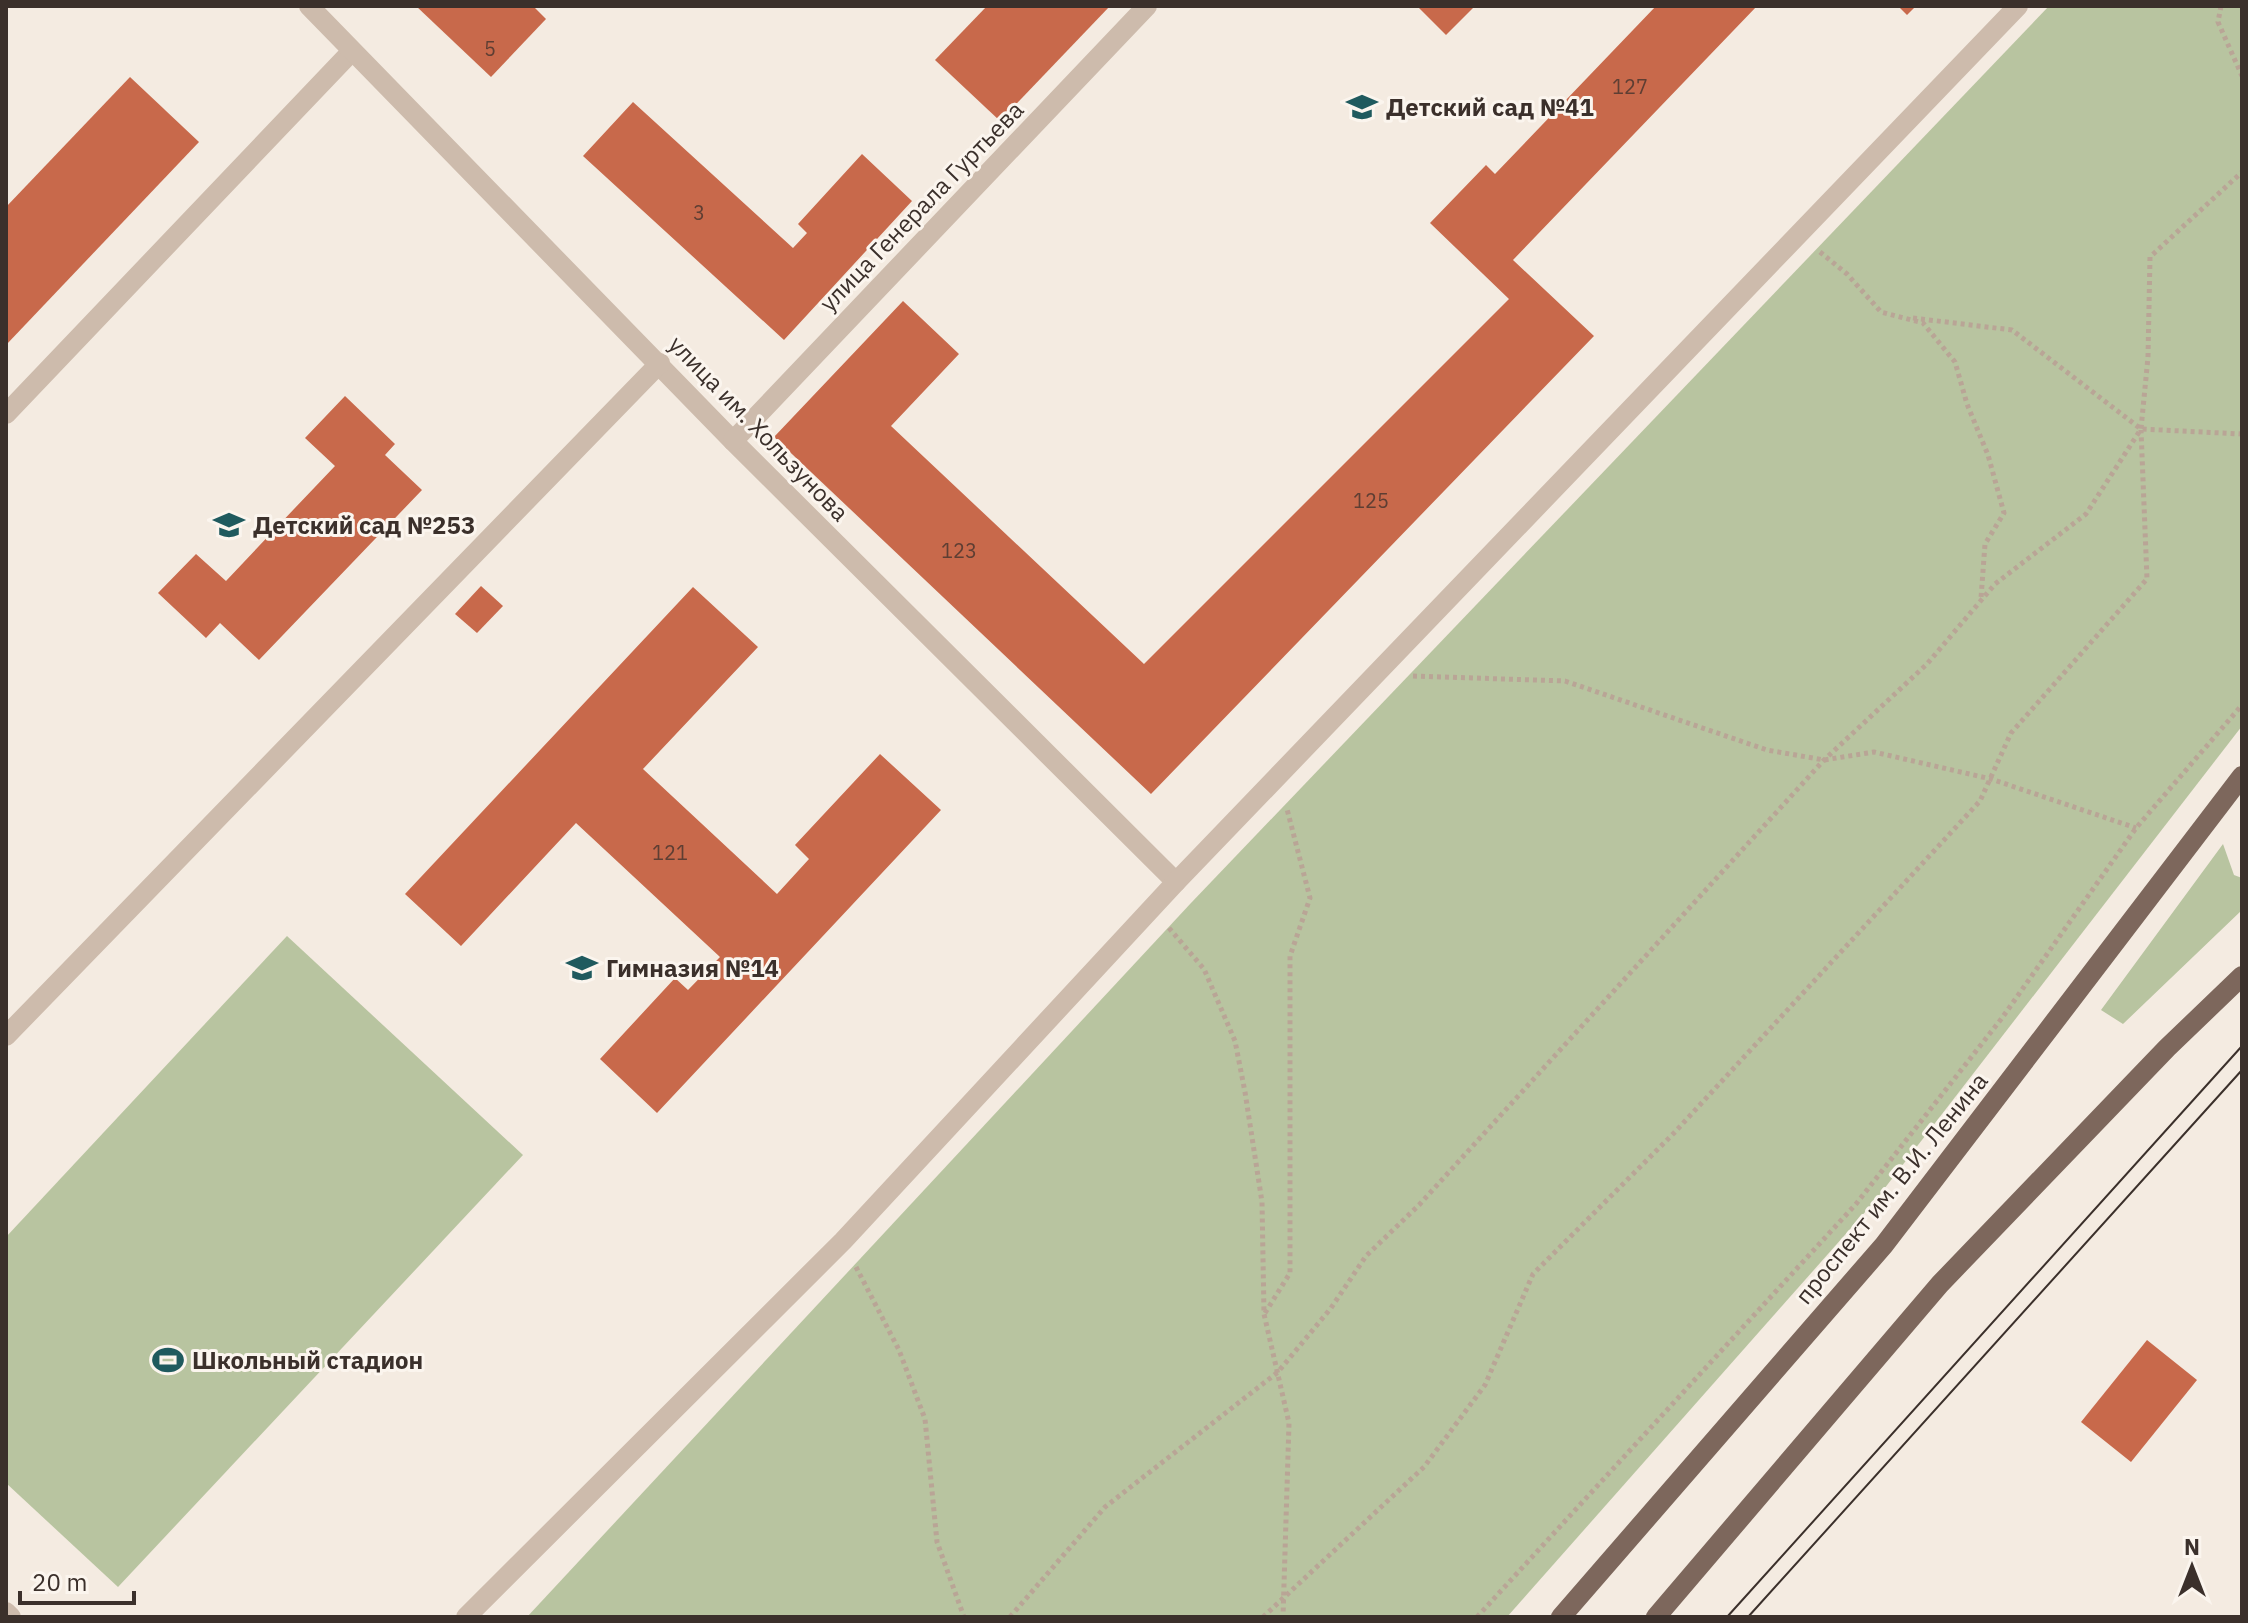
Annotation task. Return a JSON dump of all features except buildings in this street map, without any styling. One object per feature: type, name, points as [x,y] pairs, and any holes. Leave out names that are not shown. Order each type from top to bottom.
[{"type":"main road","name":"проспект им. В.И. Ленина","points":[[1561,1617],[1884,1245],[2242,776]]},
{"type":"main road","points":[[1656,1617],[1940,1284],[2167,1048],[2242,976]]},
{"type":"street","name":"улица им. Хользунова","points":[[309,6],[733,441],[1176,882]]},
{"type":"street","name":"улица Генерала Гуртьева","points":[[733,441],[1147,6]]},
{"type":"street","points":[[466,1617],[843,1241],[1176,882],[2018,6]]},
{"type":"street","points":[[6,414],[352,51]]},
{"type":"street","points":[[6,1036],[660,363]]},
{"type":"street","points":[[6,1612],[11,1617]]},
{"type":"path","points":[[2221,6],[2218,22],[2242,76]]},
{"type":"path","points":[[1263,1617],[1424,1467],[1485,1385],[1533,1274],[1674,1133],[1980,801],[2011,733],[2147,579],[2141,429],[2148,357],[2150,257],[2242,172]]},
{"type":"path","points":[[1808,243],[1847,274],[1881,312],[1923,323],[1955,362],[1967,404],[1988,455],[2004,513],[1985,544],[1981,599]]},
{"type":"path","points":[[1896,316],[2012,330],[2141,429],[2242,434]]},
{"type":"path","points":[[1010,1617],[1105,1507],[1278,1372],[1331,1308],[1366,1256],[1419,1205],[1824,760],[1927,664],[1995,584],[2086,514],[2141,429]]},
{"type":"path","points":[[1407,676],[1565,681],[1767,750],[1824,760],[1874,752],[1991,779],[2136,828]]},
{"type":"path","points":[[1477,1617],[1856,1204],[2002,1018],[2136,828],[2242,705]]},
{"type":"path","points":[[1264,1314],[1290,1273],[1290,956],[1310,898],[1287,807]]},
{"type":"path","points":[[1163,922],[1204,969],[1235,1041],[1262,1202],[1264,1314],[1289,1423],[1283,1617]]},
{"type":"path","points":[[851,1256],[899,1350],[925,1419],[937,1542],[964,1617]]},
{"type":"green space","points":[[2049,6],[2242,6],[2242,726],[1874,1202],[1507,1617],[527,1617],[1191,903]]},
{"type":"green space","points":[[2223,844],[2234,875],[2242,878],[2242,910],[2123,1024],[2101,1010]]},
{"type":"green space","name":"Школьный стадион","points":[[287,936],[523,1155],[118,1587],[6,1483],[6,1237]]},
{"type":"tram line","points":[[1727,1617],[2242,1046]]},
{"type":"tram line","points":[[1748,1617],[2242,1070]]},
{"type":"place","name":"Детский сад №41","points":[[1362,107]]},
{"type":"place","name":"Детский сад №253","points":[[229,525]]},
{"type":"place","name":"Гимназия №14","points":[[582,968]]},
{"type":"place","name":"Школьный стадион","points":[[168,1360]]}]
